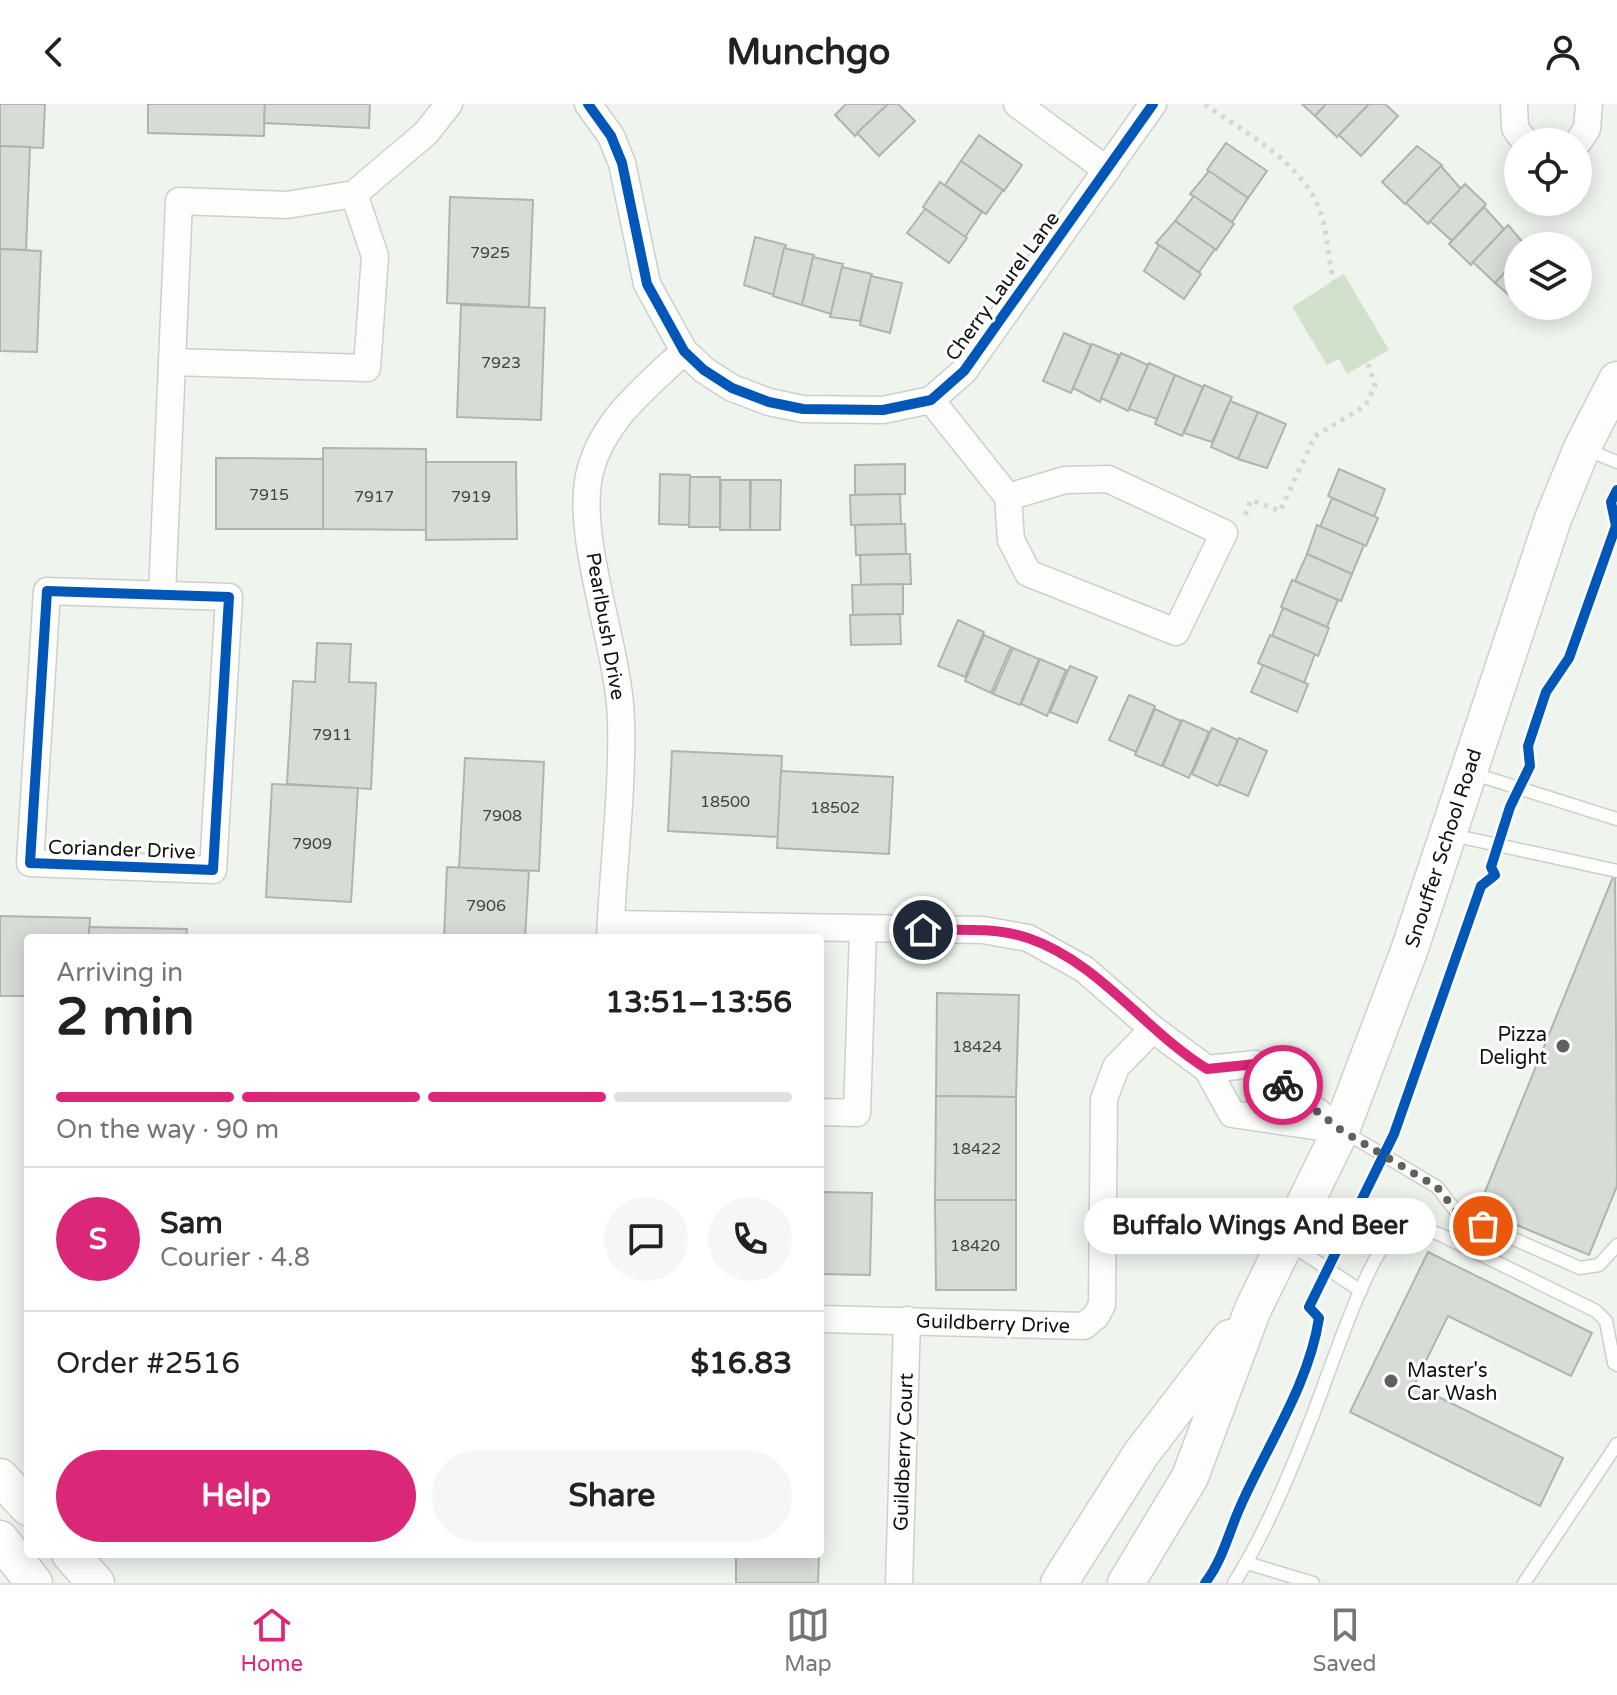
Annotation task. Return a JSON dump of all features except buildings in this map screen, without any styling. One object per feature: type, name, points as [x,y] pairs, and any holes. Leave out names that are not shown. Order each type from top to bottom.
[{"type":"main road","name":"Snouffer School Road","points":[[1126,1583],[1190,1477],[1253,1309],[1341,1130],[1389,1007],[1553,519],[1582,448],[1617,380]]},
{"type":"main road","name":"Snouffer School Road","points":[[1059,1583],[1141,1454],[1253,1309]]},
{"type":"main road","points":[[0,1477],[24,1503]]},
{"type":"main road","points":[[0,1539],[34,1583]]},
{"type":"main road","points":[[74,1558],[96,1583]]},
{"type":"street","points":[[162,594],[179,201],[287,205],[354,194],[426,133],[449,104]]},
{"type":"street","name":"Cherry Laurel Lane","points":[[588,104],[611,136],[622,163],[647,284],[684,351],[732,388],[803,409],[883,410],[931,400],[964,371],[1153,104]]},
{"type":"street","points":[[1017,104],[1107,170]]},
{"type":"street","points":[[1514,104],[1515,128]]},
{"type":"street","points":[[1587,128],[1589,104]]},
{"type":"street","points":[[172,362],[367,368],[375,256],[354,194]]},
{"type":"street","name":"Pearlbush Drive","points":[[611,931],[621,720],[615,658],[584,495],[600,440],[618,415],[684,351]]},
{"type":"street","points":[[931,400],[1008,497],[1011,540],[1028,573],[1176,632],[1224,533],[1108,479],[1065,480],[1008,497]]},
{"type":"street","name":"Coriander Drive","points":[[47,591],[162,594],[229,597],[213,870],[30,863],[47,591]]},
{"type":"street","points":[[824,1112],[857,1113],[863,930]]},
{"type":"street","points":[[611,931],[983,930],[1028,938],[1084,969],[1153,1029],[1207,1069],[1232,1114],[1341,1130]]},
{"type":"street","name":"Guildberry Drive","points":[[824,1319],[1084,1326],[1096,1316],[1102,1305],[1104,1099],[1116,1067],[1153,1029]]},
{"type":"street","points":[[1207,1069],[1256,1064],[1341,1130]]},
{"type":"street","name":"Guildberry Court","points":[[899,1583],[907,1320]]},
{"type":"lane","points":[[1582,448],[1617,462]]},
{"type":"lane","points":[[1468,772],[1617,819]]},
{"type":"lane","points":[[1447,834],[1617,871]]},
{"type":"lane","points":[[1341,1130],[1437,1187],[1459,1215],[1580,1268],[1599,1265],[1617,1245]]},
{"type":"lane","points":[[1234,1583],[1247,1563],[1311,1421],[1361,1291],[1387,1241],[1402,1230],[1423,1228],[1596,1311],[1606,1321],[1617,1365]]},
{"type":"lane","points":[[1287,1242],[1361,1291]]},
{"type":"lane","points":[[1524,1583],[1617,1444]]},
{"type":"lane","points":[[1247,1563],[1313,1583]]},
{"type":"path","points":[[1205,104],[1273,151],[1310,185],[1323,218],[1329,267],[1335,283]]},
{"type":"path","points":[[1224,533],[1242,521],[1251,500],[1280,511],[1315,436],[1365,406],[1372,396],[1374,375],[1367,360]]},
{"type":"green space","points":[[1344,274],[1389,350],[1347,374],[1339,359],[1327,365],[1292,307]]},
{"type":"cycle path","points":[[588,104],[611,136],[622,163],[647,284],[684,351],[704,370],[732,388],[769,402],[803,409],[883,410],[931,400],[964,371],[1153,104]]},
{"type":"cycle path","points":[[1205,1583],[1217,1565],[1241,1505],[1297,1390],[1319,1318],[1309,1307],[1394,1134],[1481,886],[1495,875],[1491,867],[1510,807],[1530,766],[1528,746],[1546,692],[1569,658],[1616,526],[1611,502],[1617,490]]},
{"type":"cycle path","points":[[47,591],[229,597],[213,870],[30,863],[47,591]]},
{"type":"way so far","points":[[1283,1085],[1341,1130],[1437,1187],[1459,1215],[1483,1226]]},
{"type":"place","name":"Pizza Delight","points":[[1563,1046]]},
{"type":"place","name":"Buffalo Wings And Beer","points":[[1483,1226]]},
{"type":"place","name":"Master's Car Wash","points":[[1391,1381]]},
{"type":"route","points":[[923,930],[983,930],[1028,938],[1084,969],[1153,1029],[1207,1069],[1256,1064],[1283,1085]]}]
